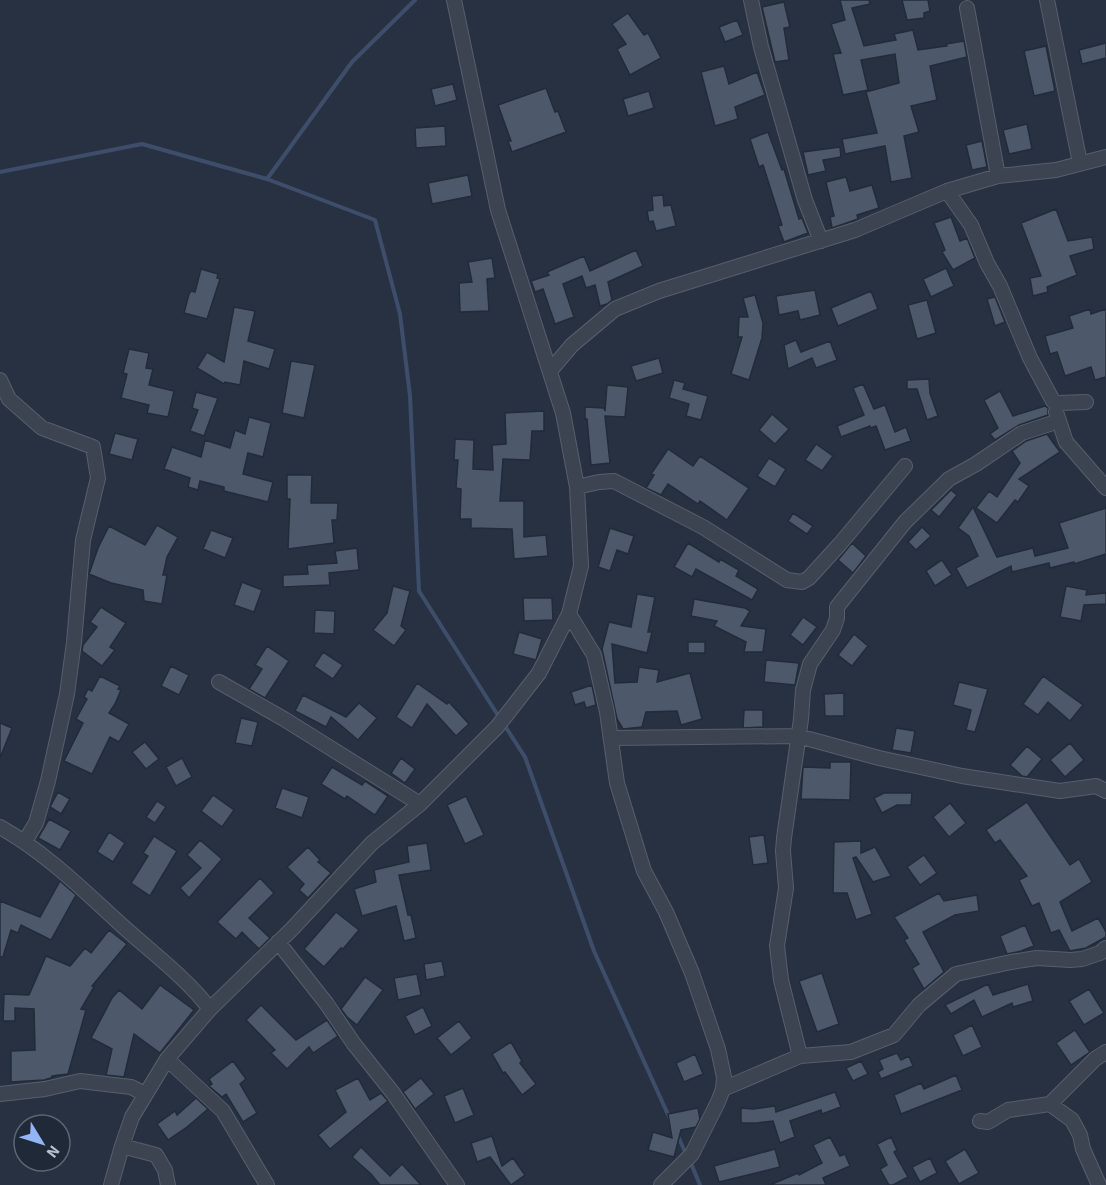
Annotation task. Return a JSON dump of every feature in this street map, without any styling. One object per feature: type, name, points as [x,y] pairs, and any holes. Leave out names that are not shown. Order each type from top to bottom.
[{"type":"street","points":[[111,1185],[132,1117],[167,1059],[210,1009],[278,942],[372,843],[420,804],[497,727],[539,673],[569,614],[581,566],[577,487],[563,413],[498,210],[454,0]]},
{"type":"street","points":[[751,0],[761,47],[805,200],[821,241]]},
{"type":"street","points":[[1047,0],[1080,163]]},
{"type":"street","points":[[967,8],[998,176]]},
{"type":"street","points":[[550,370],[572,345],[615,309],[659,291],[855,230],[947,191],[998,176],[1056,170],[1106,158]]},
{"type":"street","points":[[947,191],[971,225],[987,263],[1000,286],[1030,358],[1053,401],[1066,442],[1106,488]]},
{"type":"street","points":[[0,380],[9,399],[42,428],[93,447],[98,478],[83,540],[74,642],[58,743],[36,823],[25,841]]},
{"type":"street","points":[[1053,401],[1086,402]]},
{"type":"street","points":[[800,1056],[781,980],[777,946],[786,888],[784,838],[803,690],[810,664],[832,630],[837,618],[837,607],[905,522],[949,479],[1022,433],[1059,421]]},
{"type":"street","points":[[577,487],[599,482],[614,482],[703,527],[787,580],[802,582],[840,544],[905,466]]},
{"type":"street","points":[[569,614],[594,655],[611,738],[617,783],[644,871],[666,912],[692,973],[718,1049],[724,1077],[723,1089],[692,1154],[665,1184]]},
{"type":"street","points":[[219,682],[284,719],[420,804]]},
{"type":"street","points":[[611,738],[798,736],[879,758],[962,776],[1060,791],[1096,786],[1106,791]]},
{"type":"street","points":[[0,827],[25,841],[80,886],[177,973],[210,1009]]},
{"type":"street","points":[[278,942],[393,1093],[457,1185]]},
{"type":"street","points":[[723,1089],[800,1056],[851,1052],[894,1035],[919,1005],[956,974],[1028,959],[1082,959],[1106,948]]},
{"type":"street","points":[[980,1121],[988,1122],[1008,1110],[1050,1104],[1095,1059],[1106,1052]]},
{"type":"street","points":[[167,1059],[223,1112],[267,1185]]},
{"type":"street","points":[[0,1094],[45,1089],[80,1081],[131,1087],[145,1094]]},
{"type":"street","points":[[1050,1104],[1072,1120],[1099,1185]]},
{"type":"street","points":[[122,1146],[156,1155],[165,1170],[168,1185]]},
{"type":"building","points":[[840,0],[869,0],[870,4],[852,8],[864,46],[896,40],[894,34],[913,30],[918,50],[964,41],[967,57],[930,66],[937,100],[911,106],[919,132],[904,136],[912,178],[891,182],[885,146],[845,154],[842,139],[877,133],[866,92],[899,83],[895,54],[861,60],[868,90],[843,95],[833,54],[841,53],[831,24],[845,20]]},
{"type":"building","points":[[902,0],[928,0],[930,11],[924,13],[924,18],[907,20]]},
{"type":"building","points":[[784,2],[790,27],[784,28],[789,60],[775,62],[762,7]]},
{"type":"building","points":[[628,13],[644,35],[648,33],[661,58],[630,75],[617,49],[626,44],[612,24]]},
{"type":"building","points":[[737,20],[743,35],[725,42],[719,27]]},
{"type":"building","points":[[1106,43],[1106,58],[1082,64],[1079,50]]},
{"type":"building","points":[[1046,46],[1055,91],[1034,96],[1024,51]]},
{"type":"building","points":[[724,66],[729,84],[757,72],[765,95],[735,107],[738,119],[715,126],[701,72]]},
{"type":"building","points":[[453,84],[457,100],[435,106],[431,89]]},
{"type":"building","points":[[546,88],[566,132],[512,152],[508,141],[511,141],[498,105]]},
{"type":"building","points":[[649,91],[654,108],[628,116],[623,99]]},
{"type":"building","points":[[1027,124],[1032,149],[1009,154],[1003,130]]},
{"type":"building","points":[[445,126],[446,146],[416,148],[415,128]]},
{"type":"building","points":[[768,132],[782,170],[784,169],[799,219],[802,218],[808,233],[784,242],[778,226],[782,225],[763,165],[759,167],[750,139]]},
{"type":"building","points":[[982,141],[987,167],[972,170],[966,145]]},
{"type":"building","points":[[840,147],[841,157],[823,160],[826,171],[808,175],[803,152]]},
{"type":"building","points":[[468,175],[472,196],[432,204],[428,183]]},
{"type":"building","points":[[846,177],[850,191],[872,185],[879,208],[857,215],[858,219],[832,228],[830,217],[834,216],[826,182]]},
{"type":"building","points":[[663,195],[664,206],[671,205],[676,226],[656,231],[653,221],[649,222],[647,211],[653,210],[652,196]]},
{"type":"building","points":[[1056,209],[1068,241],[1092,237],[1094,249],[1070,256],[1077,275],[1047,287],[1048,292],[1033,296],[1030,278],[1041,276],[1021,223]]},
{"type":"building","points":[[951,217],[960,241],[967,238],[975,258],[953,270],[942,252],[945,250],[934,223]]},
{"type":"building","points":[[636,250],[643,266],[608,282],[612,300],[607,304],[600,306],[595,285],[586,288],[582,276],[563,284],[574,317],[555,324],[543,289],[535,292],[531,281],[549,275],[547,272],[584,256],[590,271]]},
{"type":"building","points":[[492,258],[495,278],[487,279],[489,311],[460,312],[459,283],[472,282],[468,262]]},
{"type":"building","points":[[946,268],[954,286],[931,297],[923,279]]},
{"type":"building","points":[[201,269],[218,274],[217,278],[220,279],[207,319],[184,313],[189,294],[191,291],[195,292]]},
{"type":"building","points":[[815,290],[820,315],[800,320],[798,311],[779,315],[776,296]]},
{"type":"building","points":[[871,291],[878,309],[838,326],[831,308]]},
{"type":"building","points":[[755,295],[763,323],[762,338],[749,380],[731,374],[742,337],[738,337],[739,317],[748,317],[743,298]]},
{"type":"building","points":[[995,297],[1005,322],[995,326],[987,299]]},
{"type":"building","points":[[927,300],[936,333],[917,339],[908,305]]},
{"type":"building","points":[[234,307],[255,311],[248,341],[275,349],[269,369],[244,361],[240,385],[225,382],[224,384],[197,368],[207,352],[224,362]]},
{"type":"building","points":[[1090,309],[1091,314],[1106,309],[1106,377],[1095,380],[1091,367],[1065,376],[1057,352],[1050,354],[1045,336],[1073,328],[1069,316]]},
{"type":"building","points":[[796,340],[801,352],[830,341],[837,360],[816,368],[812,358],[788,369],[784,345]]},
{"type":"building","points":[[129,349],[149,353],[146,368],[153,369],[149,385],[174,391],[168,417],[147,413],[149,405],[121,398],[127,374],[123,373]]},
{"type":"building","points":[[659,358],[663,373],[636,381],[631,366]]},
{"type":"building","points":[[291,361],[315,365],[304,418],[282,413]]},
{"type":"building","points":[[929,379],[930,393],[938,416],[927,420],[917,389],[907,389],[907,380]]},
{"type":"building","points":[[674,380],[685,383],[683,389],[708,396],[701,420],[686,416],[689,404],[669,398]]},
{"type":"building","points":[[863,384],[874,409],[885,405],[895,432],[906,427],[911,441],[885,450],[876,426],[841,437],[837,426],[864,415],[853,388]]},
{"type":"building","points":[[607,385],[628,387],[625,417],[605,416],[610,463],[591,465],[585,407],[604,408],[605,411]]},
{"type":"building","points":[[1000,391],[1013,416],[1045,406],[1048,408],[1048,415],[1019,425],[995,440],[990,434],[998,428],[984,400]]},
{"type":"building","points":[[196,392],[218,398],[204,436],[190,431],[198,410],[192,408]]},
{"type":"building","points":[[544,411],[544,431],[532,431],[530,460],[503,459],[500,501],[524,501],[524,537],[546,535],[548,556],[514,559],[512,529],[471,528],[471,519],[460,519],[461,489],[456,488],[458,460],[454,460],[455,439],[474,440],[473,469],[493,470],[492,445],[506,444],[505,413]]},
{"type":"building","points":[[772,414],[789,429],[775,444],[759,430]]},
{"type":"building","points":[[249,417],[271,423],[263,457],[248,453],[243,474],[273,482],[268,502],[224,491],[224,487],[200,481],[198,490],[188,487],[190,478],[164,469],[172,447],[201,457],[205,440],[230,448],[235,430],[245,434]]},
{"type":"building","points":[[115,433],[138,439],[132,460],[109,454]]},
{"type":"building","points":[[1047,434],[1060,452],[1019,479],[1029,486],[1018,502],[1015,500],[997,523],[976,508],[989,491],[997,497],[1020,463],[1012,451],[1026,441]]},
{"type":"building","points":[[816,444],[833,456],[822,471],[805,460]]},
{"type":"building","points":[[668,449],[693,466],[700,456],[749,488],[727,520],[700,501],[698,504],[668,484],[661,495],[646,488],[654,475],[651,474]]},
{"type":"building","points":[[769,458],[786,469],[775,487],[757,476]]},
{"type":"building","points":[[287,475],[312,475],[311,503],[338,503],[337,520],[332,520],[334,543],[288,549],[290,499],[287,499]]},
{"type":"building","points":[[951,490],[957,495],[939,517],[931,510]]},
{"type":"building","points":[[973,507],[997,557],[1033,548],[1035,556],[1068,548],[1059,523],[1106,508],[1106,554],[1074,564],[1074,562],[1050,568],[1049,563],[1012,572],[1011,566],[967,588],[956,568],[978,556],[969,536],[958,528]]},
{"type":"building","points":[[793,513],[813,526],[807,534],[788,521]]},
{"type":"building","points":[[157,525],[178,537],[167,557],[163,575],[167,575],[162,604],[144,601],[143,590],[111,583],[89,574],[109,526],[145,545]]},
{"type":"building","points":[[922,527],[931,536],[916,550],[908,542]]},
{"type":"building","points":[[610,528],[634,536],[628,554],[617,550],[610,571],[598,567]]},
{"type":"building","points":[[211,530],[233,538],[225,558],[203,549]]},
{"type":"building","points":[[688,543],[719,562],[720,559],[739,570],[736,576],[758,589],[752,600],[696,569],[692,577],[674,567]]},
{"type":"building","points":[[852,543],[866,556],[853,573],[838,560]]},
{"type":"building","points":[[357,548],[359,570],[329,573],[330,585],[283,587],[283,575],[308,574],[307,565],[337,563],[335,551]]},
{"type":"building","points":[[942,560],[952,575],[935,586],[926,571]]},
{"type":"building","points":[[242,582],[262,590],[254,612],[234,605]]},
{"type":"building","points":[[393,586],[410,591],[401,626],[406,630],[394,646],[373,630],[387,613]]},
{"type":"building","points":[[1066,586],[1087,590],[1086,595],[1106,593],[1106,604],[1084,605],[1081,621],[1060,617]]},
{"type":"building","points":[[637,594],[655,597],[648,632],[652,632],[647,653],[612,644],[615,683],[637,682],[639,667],[659,670],[657,682],[690,673],[702,719],[681,725],[677,711],[646,712],[642,727],[623,729],[617,719],[602,649],[609,622],[631,627]]},
{"type":"building","points":[[523,598],[552,598],[553,620],[524,621]]},
{"type":"building","points":[[694,599],[745,608],[750,611],[741,626],[766,629],[763,652],[744,652],[746,642],[714,626],[717,621],[691,616]]},
{"type":"building","points":[[101,607],[126,623],[110,647],[115,650],[102,666],[82,651],[83,645],[97,627],[90,622]]},
{"type":"building","points":[[315,610],[335,611],[334,634],[314,633]]},
{"type":"building","points":[[803,617],[817,627],[803,645],[790,635]]},
{"type":"building","points":[[519,632],[542,639],[536,660],[513,654]]},
{"type":"building","points":[[854,634],[868,646],[852,666],[838,655]]},
{"type":"building","points":[[688,642],[705,642],[705,653],[688,653]]},
{"type":"building","points":[[267,646],[289,661],[265,698],[249,689],[262,669],[255,665]]},
{"type":"building","points":[[323,652],[343,665],[333,679],[314,666]]},
{"type":"building","points":[[766,660],[799,663],[795,685],[764,682]]},
{"type":"building","points":[[171,666],[189,675],[179,695],[161,686]]},
{"type":"building","points":[[100,676],[120,686],[118,689],[121,690],[109,713],[129,724],[119,742],[110,737],[92,774],[64,761],[83,723],[76,719],[87,699],[84,697],[88,689],[92,691]]},
{"type":"building","points":[[1043,676],[1083,705],[1070,721],[1048,702],[1038,715],[1023,704]]},
{"type":"building","points":[[959,682],[988,689],[975,732],[966,730],[971,710],[953,705]]},
{"type":"building","points":[[417,683],[447,704],[449,702],[469,724],[456,736],[427,704],[412,728],[396,717]]},
{"type":"building","points":[[592,685],[596,705],[586,708],[584,702],[575,705],[571,692]]},
{"type":"building","points":[[844,693],[844,716],[825,716],[824,694]]},
{"type":"building","points":[[303,695],[346,717],[359,703],[377,718],[358,740],[331,717],[326,727],[295,711]]},
{"type":"building","points":[[744,710],[763,710],[763,727],[743,728]]},
{"type":"building","points":[[241,718],[258,722],[252,746],[235,743]]},
{"type":"building","points":[[0,723],[12,728],[0,758]]},
{"type":"building","points":[[896,728],[915,731],[911,753],[892,750]]},
{"type":"building","points":[[145,742],[159,759],[146,769],[132,752]]},
{"type":"building","points":[[1070,743],[1084,760],[1065,777],[1050,760]]},
{"type":"building","points":[[1027,746],[1042,759],[1027,777],[1022,776],[1010,765]]},
{"type":"building","points":[[182,758],[192,777],[176,786],[166,767]]},
{"type":"building","points":[[401,758],[415,769],[405,783],[391,773]]},
{"type":"building","points":[[830,762],[851,762],[850,800],[801,799],[803,767],[830,768]]},
{"type":"building","points":[[332,767],[362,785],[365,781],[388,796],[375,815],[347,796],[345,799],[321,784]]},
{"type":"building","points":[[282,788],[309,797],[302,818],[275,808]]},
{"type":"building","points":[[58,792],[70,799],[61,814],[50,807]]},
{"type":"building","points":[[884,793],[912,793],[911,805],[897,805],[882,813],[874,798]]},
{"type":"building","points":[[213,795],[234,810],[222,827],[201,811]]},
{"type":"building","points":[[466,796],[484,835],[465,844],[447,805]]},
{"type":"building","points":[[157,801],[166,807],[155,823],[146,817]]},
{"type":"building","points":[[1027,802],[1070,865],[1079,859],[1092,882],[1060,902],[1072,931],[1098,918],[1106,932],[1106,937],[1086,948],[1070,951],[1059,930],[1051,933],[1039,903],[1032,906],[1019,880],[1027,876],[1000,840],[995,843],[986,830]]},
{"type":"building","points":[[950,803],[966,823],[949,837],[933,817]]},
{"type":"building","points":[[49,819],[71,831],[60,850],[38,838]]},
{"type":"building","points":[[109,832],[125,843],[113,862],[97,852]]},
{"type":"building","points":[[764,835],[768,863],[753,865],[749,837]]},
{"type":"building","points":[[154,836],[177,851],[150,896],[131,883],[148,856],[143,853]]},
{"type":"building","points":[[200,840],[222,859],[189,898],[180,888],[201,868],[187,855]]},
{"type":"building","points":[[861,841],[861,853],[875,847],[891,876],[873,882],[856,857],[853,858],[872,914],[856,920],[847,893],[833,893],[834,842]]},
{"type":"building","points":[[427,843],[431,870],[399,875],[416,938],[404,941],[396,906],[362,916],[354,889],[376,882],[374,870],[409,862],[407,846]]},
{"type":"building","points":[[308,847],[320,860],[318,862],[331,873],[308,898],[299,890],[304,884],[287,867]]},
{"type":"building","points":[[924,855],[937,873],[920,885],[907,867]]},
{"type":"building","points":[[260,878],[274,893],[249,918],[270,938],[259,949],[242,932],[236,939],[217,922]]},
{"type":"building","points":[[60,881],[76,895],[51,940],[21,925],[18,933],[11,930],[3,957],[0,957],[0,901],[40,917]]},
{"type":"building","points":[[939,893],[944,901],[977,895],[979,911],[955,915],[923,932],[944,972],[924,989],[912,968],[919,964],[904,940],[908,938],[894,917]]},
{"type":"building","points":[[336,912],[359,930],[324,967],[304,949]]},
{"type":"building","points":[[1025,925],[1034,946],[1007,954],[1000,936]]},
{"type":"building","points":[[109,930],[127,944],[92,986],[94,987],[81,1009],[86,1010],[68,1074],[52,1076],[44,1080],[11,1082],[11,1051],[35,1050],[34,1009],[15,1008],[15,1021],[3,1021],[4,994],[29,995],[46,956],[70,966],[85,948],[91,953]]},
{"type":"building","points":[[442,961],[445,976],[426,980],[424,964]]},
{"type":"building","points":[[822,973],[839,1024],[817,1032],[799,981]]},
{"type":"building","points":[[417,974],[421,995],[398,1000],[394,978]]},
{"type":"building","points":[[365,977],[383,990],[357,1025],[341,1009]]},
{"type":"building","points":[[988,984],[993,995],[1028,984],[1033,1001],[1013,1007],[1012,1003],[982,1017],[974,1000],[951,1014],[945,1005]]},
{"type":"building","points":[[160,985],[194,1010],[160,1053],[134,1034],[124,1077],[106,1075],[112,1049],[91,1038],[112,998],[119,990],[142,1009]]},
{"type":"building","points":[[1089,989],[1104,1013],[1084,1025],[1069,1001]]},
{"type":"building","points":[[261,1005],[296,1040],[327,1020],[338,1036],[313,1053],[309,1047],[287,1069],[271,1053],[275,1050],[246,1020]]},
{"type":"building","points":[[423,1007],[432,1026],[415,1035],[405,1016]]},
{"type":"building","points":[[459,1021],[472,1038],[451,1055],[437,1038]]},
{"type":"building","points":[[972,1025],[982,1047],[963,1056],[953,1035]]},
{"type":"building","points":[[1075,1030],[1090,1052],[1071,1065],[1056,1043]]},
{"type":"building","points":[[511,1042],[522,1061],[520,1063],[536,1084],[522,1095],[505,1072],[503,1073],[492,1054]]},
{"type":"building","points":[[897,1053],[901,1060],[909,1056],[913,1066],[881,1079],[878,1072],[883,1069],[879,1060]]},
{"type":"building","points":[[695,1054],[703,1074],[684,1082],[676,1063]]},
{"type":"building","points":[[233,1061],[246,1079],[240,1084],[257,1113],[243,1122],[226,1094],[222,1097],[209,1086],[212,1084],[209,1079]]},
{"type":"building","points":[[861,1061],[868,1074],[853,1081],[846,1068]]},
{"type":"building","points":[[956,1075],[962,1090],[901,1114],[894,1095],[921,1083],[924,1089]]},
{"type":"building","points":[[358,1078],[370,1100],[381,1093],[388,1101],[330,1149],[318,1135],[346,1112],[335,1090]]},
{"type":"building","points":[[421,1078],[434,1094],[415,1109],[403,1092]]},
{"type":"building","points":[[463,1088],[474,1115],[455,1123],[444,1096]]},
{"type":"building","points":[[835,1092],[841,1107],[822,1114],[821,1110],[790,1121],[795,1137],[780,1143],[773,1121],[741,1123],[741,1108],[775,1106],[776,1112]]},
{"type":"building","points":[[196,1098],[208,1109],[168,1140],[157,1124],[175,1111],[177,1115]]},
{"type":"building","points":[[698,1108],[700,1119],[696,1127],[681,1130],[674,1157],[648,1150],[653,1132],[672,1138],[668,1114]]},
{"type":"building","points":[[492,1136],[502,1166],[513,1158],[525,1175],[511,1185],[490,1157],[477,1162],[471,1143]]},
{"type":"building","points":[[830,1137],[840,1156],[845,1154],[850,1166],[823,1178],[826,1185],[770,1185],[798,1173],[799,1175],[822,1163],[813,1145]]},
{"type":"building","points":[[891,1137],[897,1150],[894,1152],[908,1177],[889,1185],[880,1169],[887,1165],[877,1144]]},
{"type":"building","points":[[361,1147],[390,1176],[402,1164],[421,1185],[380,1185],[352,1157]]},
{"type":"building","points":[[775,1149],[780,1167],[719,1182],[714,1166]]},
{"type":"building","points":[[965,1149],[979,1173],[959,1184],[945,1161]]},
{"type":"building","points":[[930,1158],[937,1173],[920,1182],[912,1167]]},
{"type":"waterway","points":[[267,179],[352,62],[415,0]]},
{"type":"waterway","points":[[0,172],[142,144],[267,179],[375,220],[400,314],[410,396],[419,591],[499,717]]},
{"type":"waterway","points":[[503,723],[525,757],[594,951],[670,1119]]},
{"type":"waterway","points":[[677,1134],[686,1154]]},
{"type":"waterway","points":[[690,1161],[700,1185]]}]
